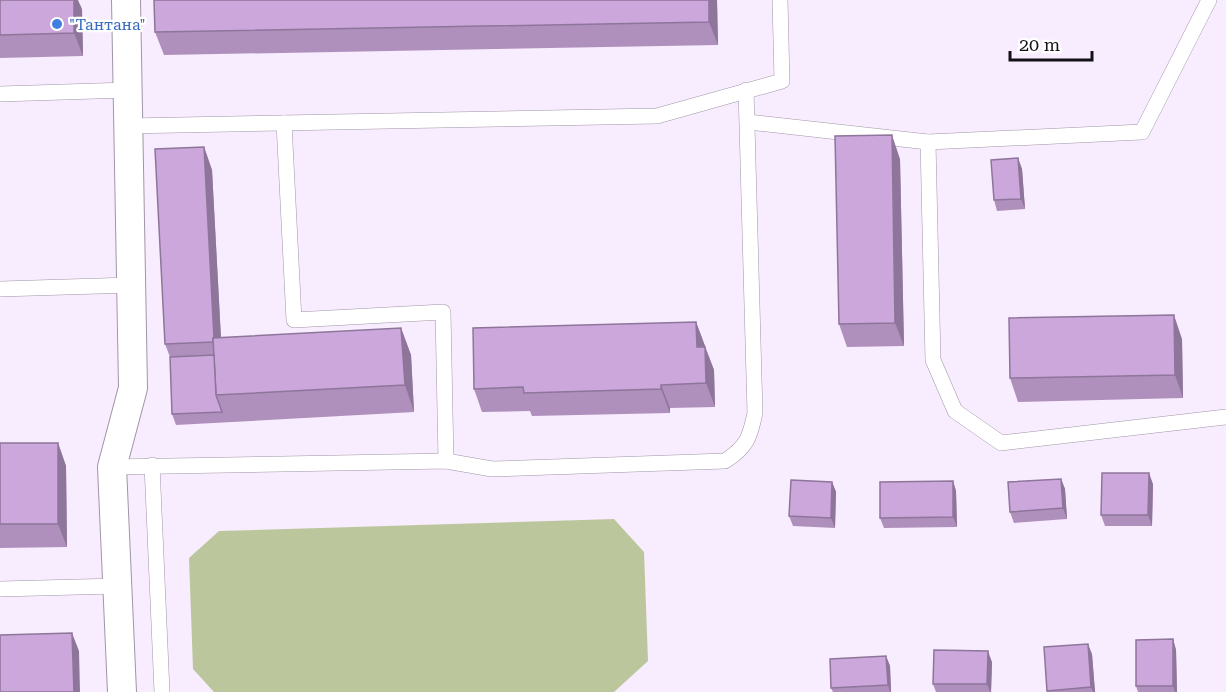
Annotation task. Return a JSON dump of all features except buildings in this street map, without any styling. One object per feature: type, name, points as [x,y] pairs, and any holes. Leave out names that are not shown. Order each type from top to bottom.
[{"type":"street","points":[[122,692],[112,467],[133,388],[126,0]]},
{"type":"lane","points":[[128,126],[657,116],[782,81],[780,0]]},
{"type":"lane","points":[[748,122],[928,142],[1142,132],[1209,0]]},
{"type":"lane","points":[[0,94],[128,90]]},
{"type":"lane","points":[[112,467],[446,461],[492,469],[725,461],[737,454],[750,438],[755,413],[746,90]]},
{"type":"lane","points":[[284,123],[294,320],[443,312],[446,461]]},
{"type":"lane","points":[[928,142],[933,360],[956,411],[1001,442],[1226,417]]},
{"type":"lane","points":[[0,289],[132,285]]},
{"type":"lane","points":[[152,465],[162,692]]},
{"type":"lane","points":[[0,588],[117,585]]},
{"type":"green space","points":[[614,519],[644,552],[648,661],[614,692],[214,692],[193,669],[189,558],[219,531]]},
{"type":"place","name":"\"Тантана\"","points":[[57,24]]}]
